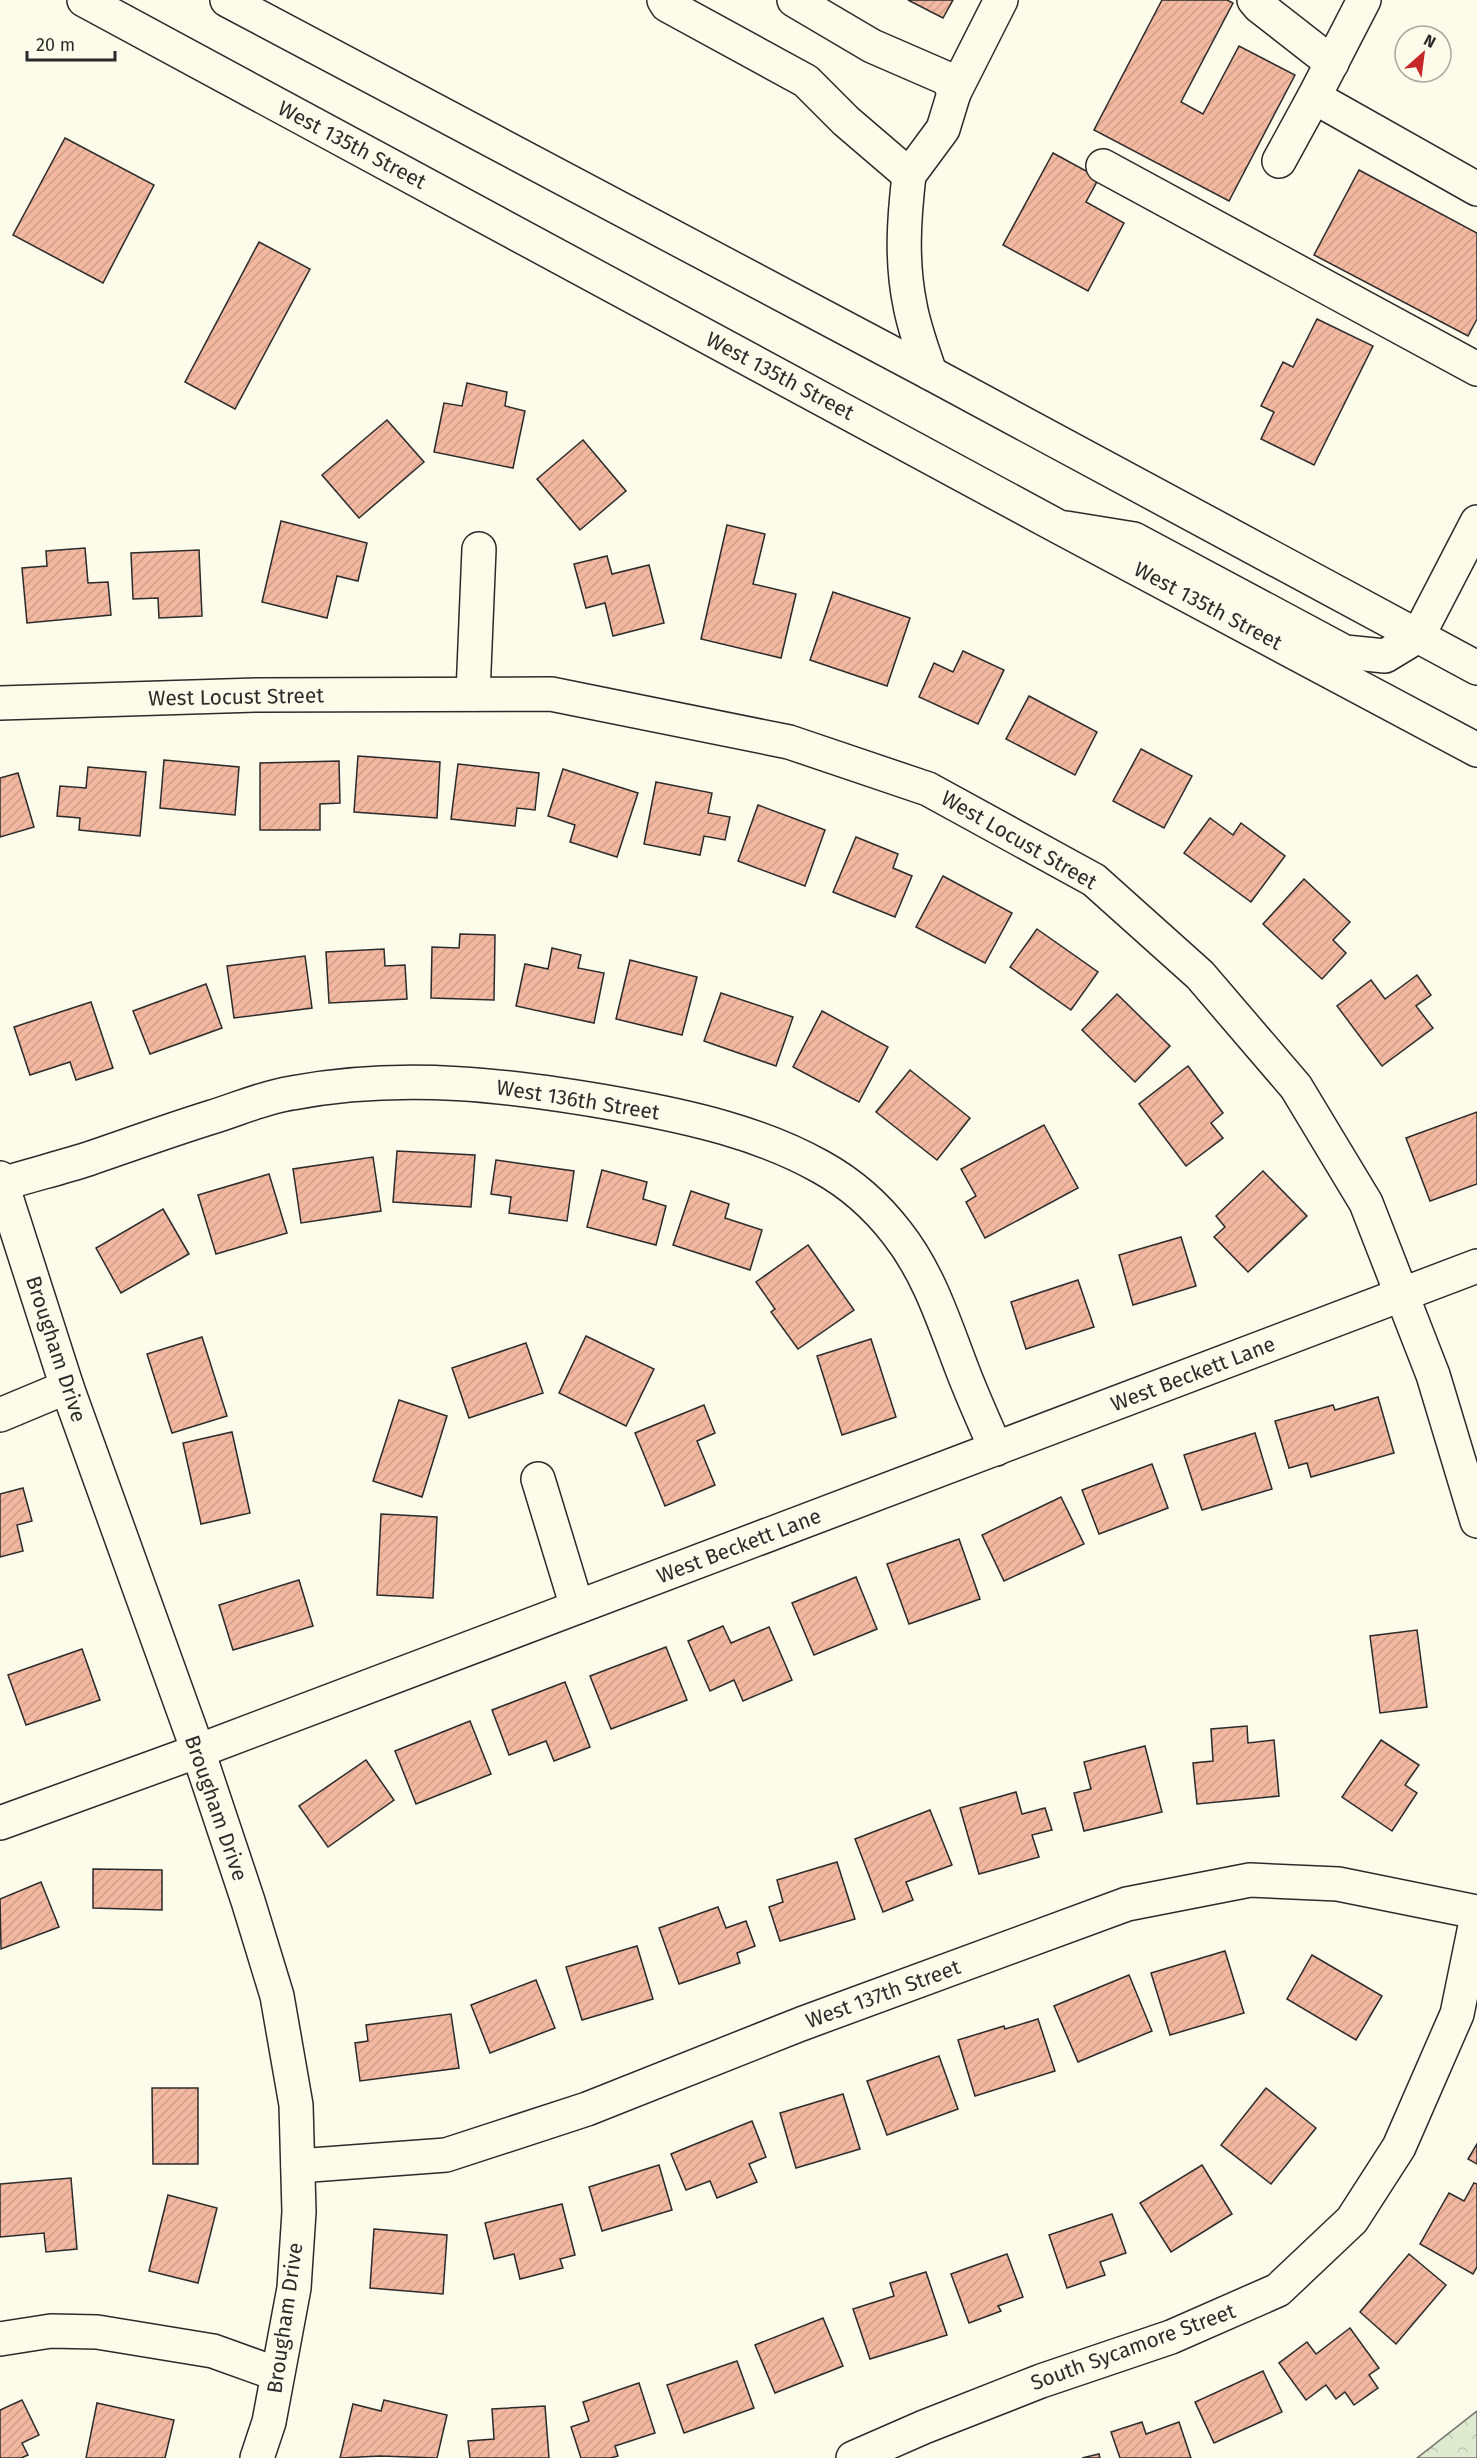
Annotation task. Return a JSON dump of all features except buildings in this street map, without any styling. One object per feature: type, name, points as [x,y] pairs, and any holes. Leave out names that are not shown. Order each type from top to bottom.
[{"type":"street","name":"West 135th Street","points":[[84,0],[1059,527],[1477,750]]},
{"type":"street","points":[[227,0],[930,373],[1477,668]]},
{"type":"street","points":[[664,0],[667,5],[685,16],[806,81],[846,121],[909,175]]},
{"type":"street","points":[[794,0],[872,46],[948,79],[954,93]]},
{"type":"street","points":[[930,373],[910,307],[904,271],[903,223],[909,175],[943,129],[954,93],[1001,0]]},
{"type":"street","points":[[1254,0],[1332,63]]},
{"type":"street","points":[[1279,161],[1364,0]]},
{"type":"street","points":[[1314,97],[1477,189]]},
{"type":"street","points":[[1103,166],[1477,369]]},
{"type":"street","points":[[1059,527],[1134,539],[1345,652],[1385,656],[1418,636],[1477,522]]},
{"type":"street","points":[[472,694],[479,549]]},
{"type":"street","name":"West Locust Street","points":[[0,703],[257,695],[551,694],[789,742],[928,789],[1094,880],[1200,975],[1296,1087],[1366,1203],[1402,1295]]},
{"type":"street","name":"West 136th Street","points":[[1,1181],[85,1160],[159,1133],[288,1093],[361,1083],[450,1082],[521,1089],[664,1113],[732,1131],[821,1167],[849,1185],[898,1234],[929,1282],[973,1398],[996,1449]]},
{"type":"street","name":"Brougham Drive","points":[[1,1181],[68,1387],[198,1751],[277,1996],[296,2105],[299,2212],[294,2288],[269,2422],[257,2458]]},
{"type":"street","name":"West Beckett Lane","points":[[0,1823],[198,1751],[1477,1266]]},
{"type":"street","points":[[1402,1295],[1433,1375],[1477,1521]]},
{"type":"street","points":[[0,1415],[68,1387]]},
{"type":"street","points":[[538,1479],[577,1607]]},
{"type":"street","name":"West 137th Street","points":[[298,2166],[446,2155],[587,2109],[801,2024],[1127,1904],[1250,1880],[1338,1884],[1477,1914]]},
{"type":"street","name":"South Sycamore Street","points":[[853,2458],[1041,2381],[1171,2337],[1278,2290],[1352,2220],[1399,2147],[1457,2014],[1477,1914]]},
{"type":"street","points":[[0,2338],[51,2331],[97,2332],[213,2351],[278,2374]]},
{"type":"green space","points":[[1477,2411],[1477,2458],[1417,2458]]}]
